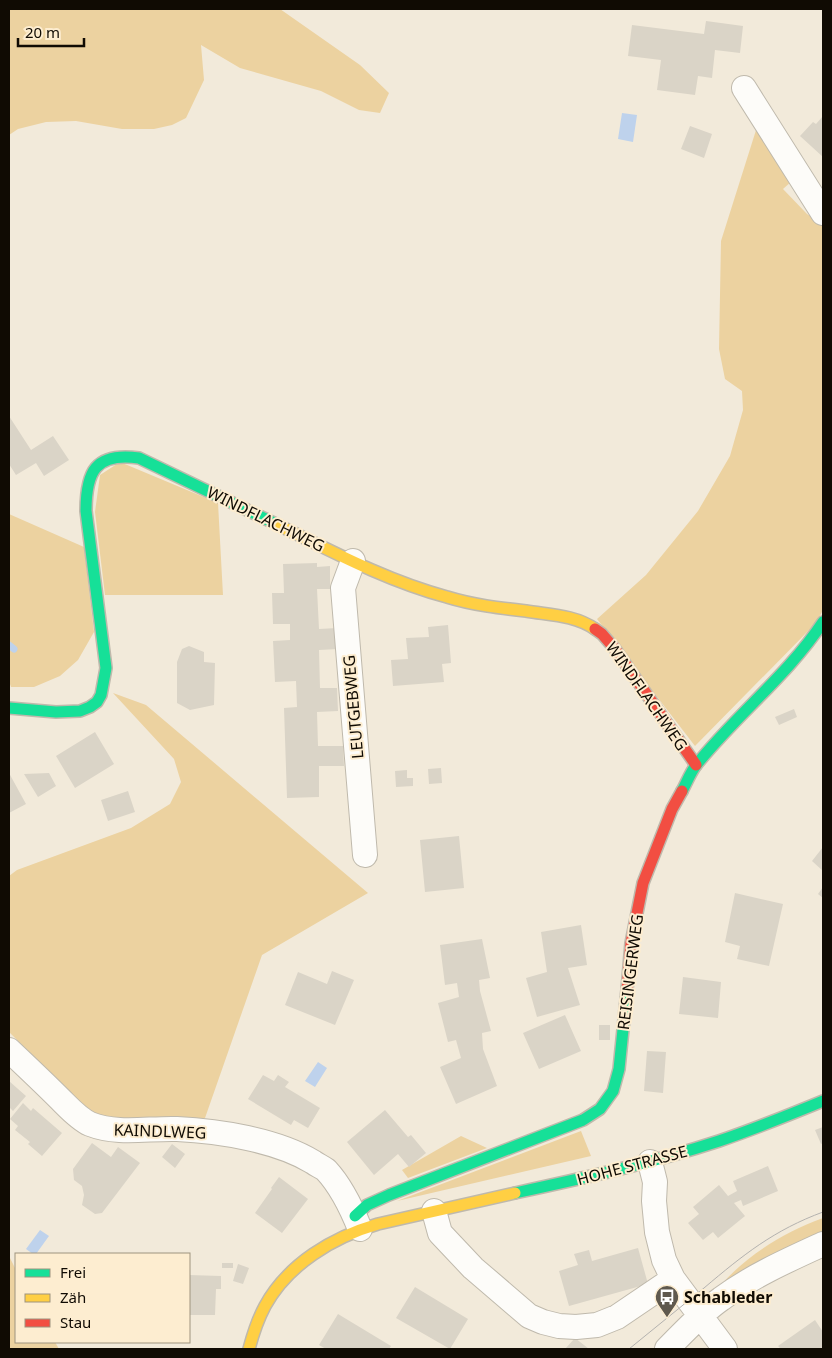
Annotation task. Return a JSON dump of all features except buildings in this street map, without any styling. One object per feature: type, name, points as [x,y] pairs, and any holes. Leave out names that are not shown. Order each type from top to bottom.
[{"type":"street","points":[[744,88],[821,202]]},
{"type":"street","name":"WINDFLACHWEG","points":[[9,708],[60,713],[83,712],[98,702],[104,686],[106,668],[86,511],[87,488],[90,477],[97,465],[110,458],[127,455],[138,458],[353,561],[415,588],[478,605],[567,617],[586,623],[602,634],[616,649],[696,765]]},
{"type":"street","name":"LEUTGEBWEG","points":[[353,561],[343,588],[365,855]]},
{"type":"street","name":"REISINGERWEG","points":[[358,1222],[367,1205],[583,1120],[600,1109],[612,1091],[619,1069],[631,943],[644,883],[672,808],[696,765],[784,672],[812,639],[823,622]]},
{"type":"street","name":"KAINDLWEG","points":[[9,1050],[88,1123],[124,1131],[176,1129],[206,1131],[280,1146],[302,1156],[325,1170],[339,1188],[358,1222]]},
{"type":"street","name":"HOHE STRASSE","points":[[249,1349],[266,1305],[280,1285],[302,1262],[358,1222],[434,1211],[650,1162],[719,1141],[790,1116],[823,1101]]},
{"type":"street","points":[[650,1162],[655,1182],[654,1201],[657,1232],[664,1260],[674,1279],[725,1349]]},
{"type":"street","points":[[434,1211],[440,1233],[473,1268],[529,1316],[551,1324],[576,1326],[597,1324],[610,1320],[674,1279]]},
{"type":"street","points":[[667,1349],[720,1299],[767,1271],[823,1244]]},
{"type":"shaded area","points":[[9,9],[280,9],[360,65],[389,93],[380,113],[359,110],[321,91],[240,68],[201,45],[204,80],[186,118],[172,125],[154,129],[122,129],[76,121],[46,122],[18,129],[9,135]]},
{"type":"shaded area","points":[[757,127],[792,181],[783,189],[807,214],[823,224],[823,610],[816,623],[695,746],[597,619],[646,575],[698,511],[730,456],[743,410],[742,391],[725,379],[719,349],[721,241]]},
{"type":"shaded area","points":[[120,462],[218,503],[223,595],[105,595],[95,512],[100,475]]},
{"type":"shaded area","points":[[9,514],[84,547],[94,632],[78,660],[60,676],[34,687],[11,687],[9,681]]},
{"type":"shaded area","points":[[113,693],[146,705],[368,893],[262,955],[205,1118],[112,1120],[96,1114],[81,1103],[9,1032],[9,876],[17,870],[131,828],[170,804],[181,782],[174,759]]},
{"type":"shaded area","points":[[581,1131],[591,1156],[397,1201]]},
{"type":"shaded area","points":[[461,1136],[487,1148],[408,1178],[402,1170]]},
{"type":"shaded area","points":[[823,1218],[823,1236],[721,1285],[743,1263],[768,1245],[795,1230]]},
{"type":"shaded area","points":[[9,1256],[15,1268],[15,1343],[56,1343],[59,1349],[9,1349]]},
{"type":"water","points":[[622,113],[637,115],[633,142],[618,139]]},
{"type":"water","points":[[318,1062],[327,1068],[315,1087],[305,1081]]},
{"type":"water","points":[[40,1230],[49,1236],[37,1253],[32,1253],[26,1249]]},
{"type":"waterway","points":[[9,645],[14,649]]},
{"type":"tram line","points":[[629,1349],[760,1244],[789,1227],[823,1212]]},
{"type":"traffic: fast","points":[[9,708],[56,712],[80,711],[97,702],[101,695],[106,668],[86,511],[86,497],[91,476],[103,462],[112,458],[139,458],[276,524]]},
{"type":"traffic: fast","points":[[682,791],[691,773],[712,746],[794,660],[823,622]]},
{"type":"traffic: fast","points":[[355,1216],[367,1205],[389,1195],[583,1120],[600,1109],[613,1091],[619,1069],[627,990]]},
{"type":"traffic: fast","points":[[515,1193],[618,1170],[694,1149],[745,1132],[823,1101]]},
{"type":"traffic: slow","points":[[276,524],[360,565],[403,583],[476,604],[571,618],[595,629]]},
{"type":"traffic: slow","points":[[249,1349],[260,1316],[275,1291],[286,1277],[313,1254],[345,1236],[378,1224],[515,1193]]},
{"type":"traffic: jam","points":[[595,629],[615,649],[696,765]]},
{"type":"traffic: jam","points":[[627,990],[631,943],[643,883],[672,809],[682,791]]},
{"type":"place","name":"Schableder","points":[[667,1318]]}]
